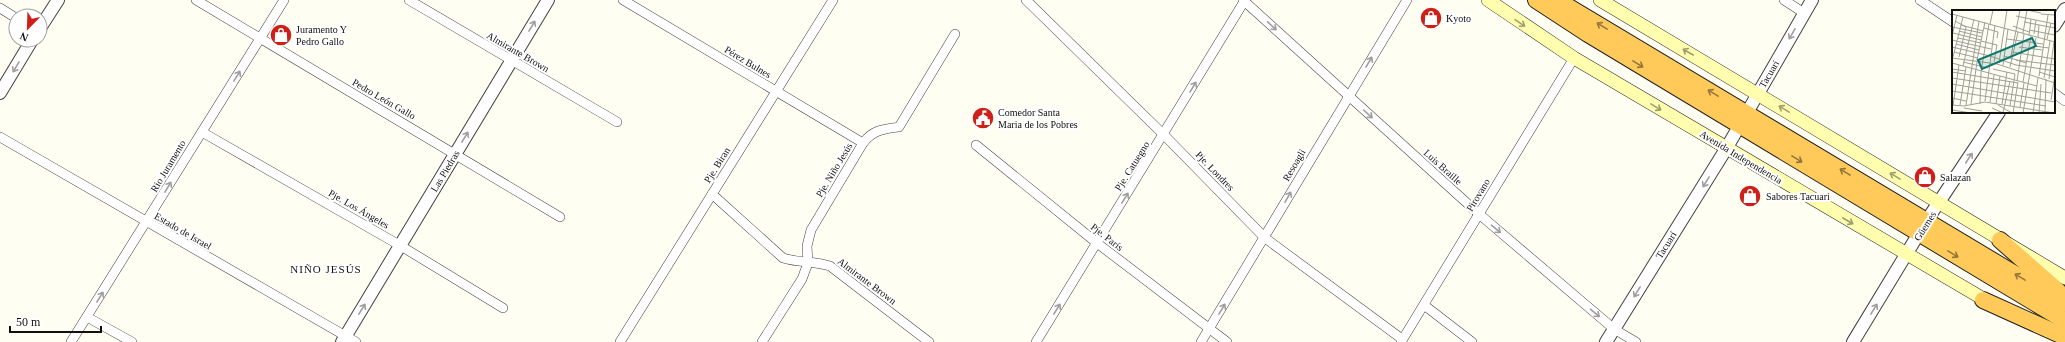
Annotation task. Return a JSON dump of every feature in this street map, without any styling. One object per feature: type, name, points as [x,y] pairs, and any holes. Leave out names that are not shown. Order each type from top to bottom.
[{"type":"highway","points":[[1536,0],[1588,34],[1743,119]]},
{"type":"highway","points":[[1557,0],[1743,119],[1924,227],[2065,304]]},
{"type":"highway","points":[[1924,227],[2065,321]]},
{"type":"highway","points":[[2000,240],[2065,298]]},
{"type":"highway","points":[[1983,300],[2065,337]]},
{"type":"main road","name":"Avenida Independencia","points":[[1488,0],[1574,58],[1726,149],[1983,300],[2060,342]]},
{"type":"main road","points":[[1605,1],[2065,278]]},
{"type":"street","points":[[48,16],[58,0]]},
{"type":"street","name":"Pedro León Gallo","points":[[196,0],[455,153],[560,217]]},
{"type":"street","name":"Rio Juramento","points":[[71,342],[284,0]]},
{"type":"street","name":"Almirante Brown","points":[[409,0],[617,122]]},
{"type":"street","name":"Las Piedras","points":[[348,340],[455,153],[548,0]]},
{"type":"street","name":"Pérez Bulnes","points":[[623,0],[863,143]]},
{"type":"street","name":"Pje. Biran","points":[[620,342],[833,0]]},
{"type":"street","name":"Pje. Londres","points":[[1026,0],[1164,135],[1265,238],[1402,341]]},
{"type":"street","name":"Pje. Catuegno","points":[[1036,342],[1164,135],[1244,0]]},
{"type":"street","name":"Luis Braille","points":[[1244,0],[1479,214],[1614,329],[1636,342]]},
{"type":"street","name":"Resoagli","points":[[1201,342],[1407,0]]},
{"type":"street","points":[[1784,0],[1804,12]]},
{"type":"street","name":"Tacuari","points":[[1726,149],[1812,0]]},
{"type":"street","points":[[1920,0],[1952,21]]},
{"type":"street","points":[[2055,25],[2065,10]]},
{"type":"street","name":"Pje. Niño Jesús","points":[[762,342],[802,279],[808,263],[807,246],[811,230],[863,143],[869,134],[899,126],[956,34]]},
{"type":"street","points":[[0,93],[27,48]]},
{"type":"street","name":"Pirovano","points":[[1402,341],[1574,58]]},
{"type":"street","points":[[2055,94],[2065,101]]},
{"type":"street","name":"Güemes","points":[[1853,342],[1924,227],[1998,113]]},
{"type":"street","name":"Pje. Los Ángeles","points":[[202,132],[401,246],[503,308]]},
{"type":"street","name":"Estado de Israel","points":[[0,137],[348,340]]},
{"type":"street","name":"Pje. París","points":[[976,145],[1097,243],[1227,342]]},
{"type":"street","name":"Tacuarí","points":[[1606,342],[1726,149]]},
{"type":"street","name":"Almirante Brown","points":[[712,194],[783,258],[797,262],[818,262],[830,266],[929,342]]},
{"type":"street","points":[[1424,305],[1472,342]]},
{"type":"street","points":[[87,317],[132,342]]},
{"type":"place","name":"Kyoto","points":[[1431,18]]},
{"type":"place","name":"Juramento Y Pedro Gallo","points":[[281,35]]},
{"type":"place","name":"Comedor Santa Maria de los Pobres","points":[[983,118]]},
{"type":"place","name":"Salazan","points":[[1925,177]]},
{"type":"place","name":"Sabores Tacuari","points":[[1750,196]]},
{"type":"district","name":"NIÑO JESÚS","points":[[326,269]]}]
